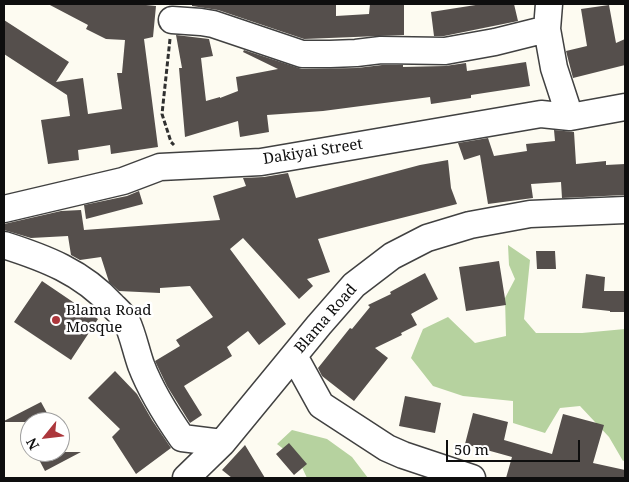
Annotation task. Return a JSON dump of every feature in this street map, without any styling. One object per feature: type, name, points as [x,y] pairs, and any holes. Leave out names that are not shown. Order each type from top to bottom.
[{"type":"street","points":[[172,20],[213,24],[302,54],[311,54],[356,53],[381,50],[445,50],[495,42],[548,16],[554,68],[570,118]]},
{"type":"street","name":"Dakiyai Street","points":[[4,209],[123,181],[160,167],[261,162],[541,114],[570,118],[625,107]]},
{"type":"street","name":"Blama Road","points":[[186,478],[222,444],[354,285],[392,256],[427,238],[470,225],[530,214],[625,210]]},
{"type":"street","points":[[4,245],[32,253],[69,270],[101,293],[126,320],[141,366],[150,386],[165,414],[182,438],[222,444]]},
{"type":"street","points":[[294,356],[321,405],[387,448],[472,478]]},
{"type":"path","points":[[172,20],[162,114],[171,142],[195,166]]},
{"type":"green space","points":[[508,245],[530,260],[524,319],[536,333],[582,333],[625,329],[625,460],[623,461],[609,437],[580,406],[560,408],[545,433],[513,423],[513,401],[463,396],[433,386],[411,358],[423,329],[448,317],[475,343],[506,336],[505,298],[515,279],[509,265]]},
{"type":"green space","points":[[292,430],[327,439],[352,457],[368,478],[307,478],[299,461],[277,444]]},
{"type":"building","points":[[48,4],[136,4],[156,6],[153,37],[144,39],[158,147],[111,154],[110,145],[78,150],[79,160],[48,164],[41,120],[70,116],[67,95],[4,54],[4,20],[69,62],[56,82],[83,78],[88,114],[122,109],[117,73],[122,73],[125,40],[106,39],[86,29],[88,25]]},
{"type":"building","points":[[192,4],[336,4],[336,16],[369,14],[370,4],[404,4],[404,35],[304,39],[218,10],[192,6]]},
{"type":"building","points":[[482,4],[514,4],[518,21],[444,36],[434,36],[431,12]]},
{"type":"building","points":[[609,5],[616,43],[625,39],[625,65],[573,78],[566,51],[587,46],[581,9]]},
{"type":"building","points":[[176,35],[209,39],[213,56],[201,58],[206,101],[238,91],[236,77],[278,69],[243,52],[244,50],[302,69],[357,68],[382,65],[403,65],[403,67],[445,66],[466,63],[467,71],[526,62],[530,86],[471,95],[471,98],[431,104],[430,97],[323,111],[267,115],[269,132],[240,137],[238,121],[185,137],[179,68],[182,68]]},
{"type":"building","points":[[554,130],[574,132],[576,164],[606,161],[606,165],[625,164],[625,195],[562,198],[561,182],[531,184],[533,198],[488,204],[480,155],[464,160],[458,143],[488,138],[494,156],[527,151],[526,144],[555,141]]},
{"type":"building","points":[[448,160],[451,188],[457,204],[318,239],[330,272],[307,279],[313,286],[299,299],[243,238],[230,249],[286,324],[259,345],[248,331],[227,347],[232,356],[184,386],[202,415],[190,423],[167,386],[155,361],[180,346],[176,340],[213,317],[190,286],[160,288],[160,293],[119,291],[109,282],[101,257],[80,260],[71,255],[68,236],[31,238],[4,230],[4,224],[61,211],[81,210],[84,230],[220,220],[213,196],[246,186],[243,178],[288,173],[296,198],[420,165]]},
{"type":"building","points":[[139,191],[143,204],[86,219],[84,205],[127,196]]},
{"type":"building","points":[[536,251],[555,251],[556,269],[537,269]]},
{"type":"building","points":[[499,261],[506,305],[466,311],[459,267]]},
{"type":"building","points":[[425,273],[438,299],[411,314],[417,325],[401,333],[402,335],[375,348],[388,358],[354,401],[322,376],[318,368],[350,328],[352,329],[370,307],[368,305],[391,294],[390,292]]},
{"type":"building","points":[[586,274],[605,277],[604,291],[625,291],[625,312],[582,308]]},
{"type":"building","name":"Blama Road Mosque","points":[[42,281],[98,319],[71,360],[14,322]]},
{"type":"building","points":[[115,371],[137,394],[171,448],[136,474],[112,437],[120,429],[88,398]]},
{"type":"building","points":[[405,396],[441,403],[435,433],[399,426]]},
{"type":"building","points":[[41,402],[46,412],[22,412]]},
{"type":"building","points":[[20,413],[20,422],[4,421]]},
{"type":"building","points":[[473,413],[508,422],[504,440],[552,454],[563,414],[604,425],[593,463],[625,470],[625,478],[506,478],[512,457],[465,444]]},
{"type":"building","points":[[289,443],[307,464],[294,475],[276,454]]},
{"type":"building","points":[[245,445],[265,478],[232,478],[222,470]]},
{"type":"building","points":[[70,452],[81,452],[70,458]]},
{"type":"building","points":[[40,462],[62,462],[45,471]]},
{"type":"place","name":"Blama Road Mosque","points":[[56,320]]}]
